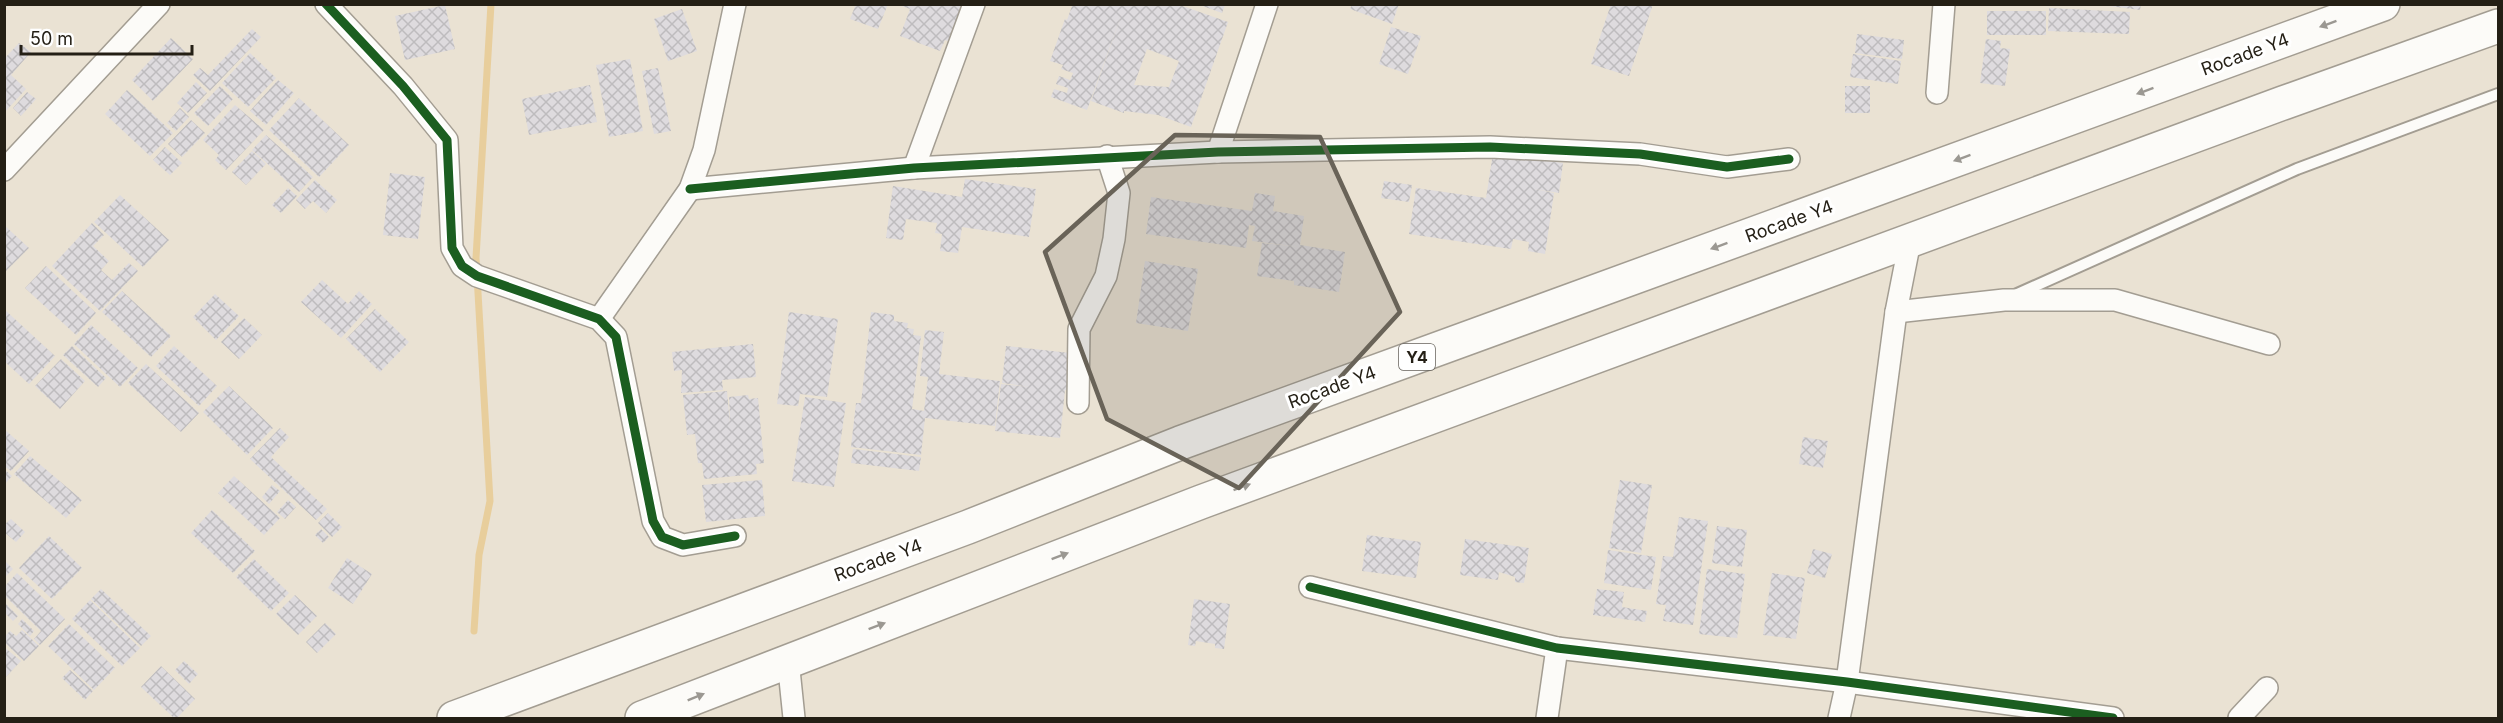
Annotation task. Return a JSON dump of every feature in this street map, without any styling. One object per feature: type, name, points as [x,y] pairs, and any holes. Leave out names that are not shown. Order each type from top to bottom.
[{"type":"highway","name":"Rocade Y4","points":[[454,718],[968,527],[1180,443],[2383,4]]},
{"type":"highway","points":[[642,718],[1201,502],[2499,26]]},
{"type":"street","points":[[4,170],[159,4]]},
{"type":"street","points":[[326,4],[403,86],[447,140],[452,248],[462,266],[477,276],[599,319],[616,337],[653,521],[662,537],[683,545],[735,536]]},
{"type":"street","points":[[599,319],[690,189],[704,150],[735,4]]},
{"type":"street","points":[[914,168],[974,4]]},
{"type":"street","points":[[1218,152],[1267,4]]},
{"type":"street","points":[[1937,93],[1944,4]]},
{"type":"street","points":[[690,189],[914,168],[1107,156],[1218,152],[1490,147],[1640,154],[1727,167],[1789,159]]},
{"type":"street","points":[[1078,403],[1079,329],[1106,276],[1114,239],[1119,193],[1107,156]]},
{"type":"street","points":[[1839,718],[1847,682],[1896,312],[1910,241]]},
{"type":"street","points":[[1896,312],[2004,300],[2115,300],[2269,344]]},
{"type":"street","points":[[1310,587],[1557,648],[1847,682],[2113,718]]},
{"type":"street","points":[[1547,718],[1557,648]]},
{"type":"street","points":[[788,660],[794,718]]},
{"type":"street","points":[[2239,718],[2267,688]]},
{"type":"lane","points":[[2004,300],[2297,169],[2499,94]]},
{"type":"highlighted area","points":[[1175,135],[1320,137],[1400,312],[1239,488],[1107,419],[1045,252]]},
{"type":"building","points":[[856,4],[888,4],[878,29],[850,19]]},
{"type":"building","points":[[897,4],[967,4],[959,25],[955,24],[948,41],[945,40],[940,51],[900,36],[910,9]]},
{"type":"building","points":[[1075,4],[1177,4],[1228,22],[1191,127],[1158,115],[1124,111],[1124,113],[1091,101],[1124,8],[1087,110],[1051,97],[1054,89],[1067,93],[1068,88],[1056,84],[1059,76],[1070,80],[1073,73],[1061,69],[1063,65],[1050,61],[1072,6]],"holes":[[[1147,49],[1179,61],[1169,87],[1134,85]]]},
{"type":"building","points":[[1197,4],[1207,5],[1225,5],[1222,13]]},
{"type":"building","points":[[1352,4],[1399,4],[1392,24],[1350,9]]},
{"type":"building","points":[[1611,4],[1653,4],[1629,76],[1591,64]]},
{"type":"building","points":[[2094,4],[2141,4],[2140,10]]},
{"type":"building","points":[[445,5],[455,49],[405,60],[395,16]]},
{"type":"building","points":[[2049,8],[2130,12],[2129,34],[2048,31]]},
{"type":"building","points":[[682,9],[697,51],[668,61],[654,19]]},
{"type":"building","points":[[1987,11],[2046,11],[2046,35],[1987,35]]},
{"type":"building","points":[[1391,27],[1421,36],[1408,74],[1379,64]]},
{"type":"building","points":[[252,29],[261,37],[210,91],[193,75],[200,68],[208,75]]},
{"type":"building","points":[[1857,34],[1904,40],[1902,59],[1855,53]]},
{"type":"building","points":[[171,38],[193,59],[153,101],[132,80]]},
{"type":"building","points":[[1986,39],[2001,41],[2000,48],[2010,49],[2005,86],[1980,83]]},
{"type":"building","points":[[19,43],[31,52],[11,75],[26,89],[4,113],[4,59]]},
{"type":"building","points":[[250,53],[276,78],[248,107],[222,83]]},
{"type":"building","points":[[1853,54],[1901,61],[1898,84],[1850,77]]},
{"type":"building","points":[[630,59],[643,131],[609,137],[596,65]]},
{"type":"building","points":[[658,68],[671,131],[654,134],[642,71]]},
{"type":"building","points":[[278,80],[294,93],[266,125],[250,111]]},
{"type":"building","points":[[196,82],[207,93],[188,113],[177,103]]},
{"type":"building","points":[[590,85],[597,122],[529,135],[522,99]]},
{"type":"building","points":[[220,86],[233,99],[208,126],[194,113]]},
{"type":"building","points":[[1845,86],[1870,86],[1870,113],[1845,113]]},
{"type":"building","points":[[127,90],[173,133],[150,156],[105,114]]},
{"type":"building","points":[[27,92],[36,99],[21,116],[13,108]]},
{"type":"building","points":[[299,98],[349,145],[319,177],[269,130]]},
{"type":"building","points":[[235,105],[264,130],[226,170],[215,160],[219,155],[203,140]]},
{"type":"building","points":[[180,108],[189,117],[176,131],[167,123]]},
{"type":"building","points":[[191,120],[205,133],[182,157],[168,144]]},
{"type":"building","points":[[266,135],[313,177],[299,192],[252,150]]},
{"type":"building","points":[[165,147],[182,163],[170,175],[153,160]]},
{"type":"building","points":[[252,151],[266,164],[246,185],[232,172]]},
{"type":"building","points":[[1493,153],[1563,163],[1559,193],[1534,189],[1554,193],[1545,254],[1528,251],[1529,242],[1513,239],[1511,249],[1409,234],[1416,188],[1486,198]]},
{"type":"building","points":[[390,173],[425,177],[418,239],[383,235]]},
{"type":"building","points":[[965,179],[1036,189],[1029,237],[962,227],[958,253],[940,251],[942,234],[935,233],[937,223],[906,219],[903,240],[886,238],[893,186],[962,197]]},
{"type":"building","points":[[315,180],[337,200],[326,213],[313,201],[305,209],[296,200]]},
{"type":"building","points":[[1384,181],[1412,185],[1409,202],[1381,198]]},
{"type":"building","points":[[288,188],[297,196],[281,213],[272,205]]},
{"type":"building","points":[[1255,193],[1275,196],[1273,211],[1304,216],[1300,245],[1345,252],[1339,292],[1294,285],[1294,281],[1257,276],[1262,243],[1300,247],[1252,241],[1255,226],[1249,225],[1246,248],[1146,234],[1151,197],[1252,211]]},
{"type":"building","points":[[120,195],[169,240],[143,267],[94,222]]},
{"type":"building","points":[[92,223],[104,235],[93,246],[109,261],[101,270],[112,280],[129,263],[138,271],[100,311],[52,266]]},
{"type":"building","points":[[4,225],[29,248],[4,273]]},
{"type":"building","points":[[1145,261],[1198,269],[1188,331],[1136,323]]},
{"type":"building","points":[[46,266],[96,313],[76,335],[25,288]]},
{"type":"building","points":[[322,280],[348,304],[359,291],[372,304],[341,338],[301,302]]},
{"type":"building","points":[[122,291],[171,336],[151,357],[102,312]]},
{"type":"building","points":[[215,294],[239,316],[216,340],[193,317]]},
{"type":"building","points":[[4,309],[55,356],[29,384],[4,361]]},
{"type":"building","points":[[375,309],[409,342],[380,372],[346,339]]},
{"type":"building","points":[[789,312],[838,319],[827,397],[800,394],[798,406],[777,404]]},
{"type":"building","points":[[871,312],[894,315],[894,321],[908,323],[907,328],[914,329],[913,335],[921,336],[912,409],[924,411],[928,377],[920,376],[925,330],[944,332],[939,374],[1000,381],[995,426],[925,418],[921,455],[851,447],[856,403],[861,403]]},
{"type":"building","points":[[244,318],[262,335],[239,359],[221,342]]},
{"type":"building","points":[[91,325],[138,368],[120,387],[74,344]]},
{"type":"building","points":[[753,344],[756,377],[722,380],[723,390],[681,393],[682,370],[674,371],[672,352]]},
{"type":"building","points":[[72,346],[106,378],[98,387],[63,355]]},
{"type":"building","points":[[174,346],[217,386],[199,406],[156,366]]},
{"type":"building","points":[[1006,346],[1079,354],[1074,391],[1065,390],[1060,438],[995,431],[1001,384],[1030,387],[1002,383]]},
{"type":"building","points":[[61,359],[85,381],[60,409],[35,386]]},
{"type":"building","points":[[146,364],[199,413],[181,432],[128,383]]},
{"type":"building","points":[[229,386],[273,428],[247,455],[203,412]]},
{"type":"building","points":[[727,391],[730,424],[729,397],[748,395],[749,399],[758,398],[764,463],[756,464],[757,474],[704,479],[702,463],[698,463],[695,434],[687,435],[683,395]]},
{"type":"building","points":[[805,397],[846,403],[834,487],[792,481]]},
{"type":"building","points":[[280,428],[289,437],[271,457],[327,509],[316,520],[250,459]]},
{"type":"building","points":[[4,429],[29,451],[11,471],[4,466]]},
{"type":"building","points":[[1803,437],[1828,441],[1823,468],[1799,464]]},
{"type":"building","points":[[853,449],[921,457],[919,471],[851,463]]},
{"type":"building","points":[[30,456],[82,500],[66,518],[14,474]]},
{"type":"building","points":[[4,469],[12,476],[4,485]]},
{"type":"building","points":[[234,476],[280,518],[264,535],[218,493]]},
{"type":"building","points":[[762,480],[765,516],[706,522],[702,485]]},
{"type":"building","points":[[1620,480],[1652,485],[1641,553],[1609,548]]},
{"type":"building","points":[[272,485],[280,491],[269,504],[262,497]]},
{"type":"building","points":[[288,500],[296,507],[285,519],[277,512]]},
{"type":"building","points":[[212,510],[255,551],[233,573],[191,533]]},
{"type":"building","points":[[328,513],[342,527],[332,537],[318,523]]},
{"type":"building","points":[[1679,517],[1708,521],[1693,625],[1663,621],[1666,605],[1656,604],[1663,556],[1673,557]]},
{"type":"building","points":[[11,519],[25,532],[16,542],[4,532],[4,525]]},
{"type":"building","points":[[1717,526],[1747,530],[1742,567],[1712,563]]},
{"type":"building","points":[[321,529],[329,537],[323,543],[315,535]]},
{"type":"building","points":[[1367,535],[1421,542],[1416,578],[1362,571]]},
{"type":"building","points":[[49,536],[82,568],[52,599],[19,568]]},
{"type":"building","points":[[1465,539],[1529,548],[1524,583],[1515,582],[1515,577],[1499,572],[1498,580],[1460,575]]},
{"type":"building","points":[[1813,549],[1832,554],[1825,578],[1807,573]]},
{"type":"building","points":[[1608,550],[1656,557],[1651,590],[1604,583]]},
{"type":"building","points":[[347,558],[372,574],[353,604],[328,588]]},
{"type":"building","points":[[254,559],[289,593],[271,611],[236,577]]},
{"type":"building","points":[[4,560],[13,569],[4,578]]},
{"type":"building","points":[[1707,569],[1745,574],[1737,638],[1699,634]]},
{"type":"building","points":[[17,573],[65,619],[40,645],[34,639],[41,631],[5,596],[5,586]]},
{"type":"building","points":[[1772,573],[1805,578],[1796,639],[1763,635]]},
{"type":"building","points":[[101,589],[151,636],[141,646],[91,599]]},
{"type":"building","points":[[1597,589],[1624,592],[1622,607],[1647,611],[1645,622],[1593,615]]},
{"type":"building","points":[[295,595],[317,616],[298,635],[276,614]]},
{"type":"building","points":[[1194,599],[1230,604],[1224,649],[1215,648],[1215,644],[1196,641],[1195,646],[1188,645]]},
{"type":"building","points":[[90,600],[140,648],[122,666],[72,619]]},
{"type":"building","points":[[4,602],[18,616],[13,621],[4,612]]},
{"type":"building","points":[[22,619],[34,631],[30,636],[18,624]]},
{"type":"building","points":[[325,623],[336,634],[317,653],[306,642]]},
{"type":"building","points":[[69,624],[115,668],[94,690],[48,646]]},
{"type":"building","points":[[22,630],[39,646],[24,661],[4,642],[4,637],[10,631],[16,636]]},
{"type":"building","points":[[4,647],[21,661],[4,679]]},
{"type":"building","points":[[184,661],[198,674],[189,684],[175,670]]},
{"type":"building","points":[[161,666],[195,699],[177,718],[174,718],[141,687]]},
{"type":"building","points":[[70,670],[93,691],[85,700],[62,678]]},
{"type":"waterway","points":[[474,631],[479,555],[490,501],[476,258],[491,4]]},
{"type":"cycle path","points":[[326,4],[403,86],[447,140],[452,248],[462,266],[477,276],[599,319],[616,337],[653,521],[662,537],[683,545],[735,536]]},
{"type":"cycle path","points":[[690,189],[914,168],[1218,152],[1490,147],[1640,154],[1727,167],[1789,159]]},
{"type":"cycle path","points":[[1310,587],[1557,648],[1847,682],[2113,718]]}]
